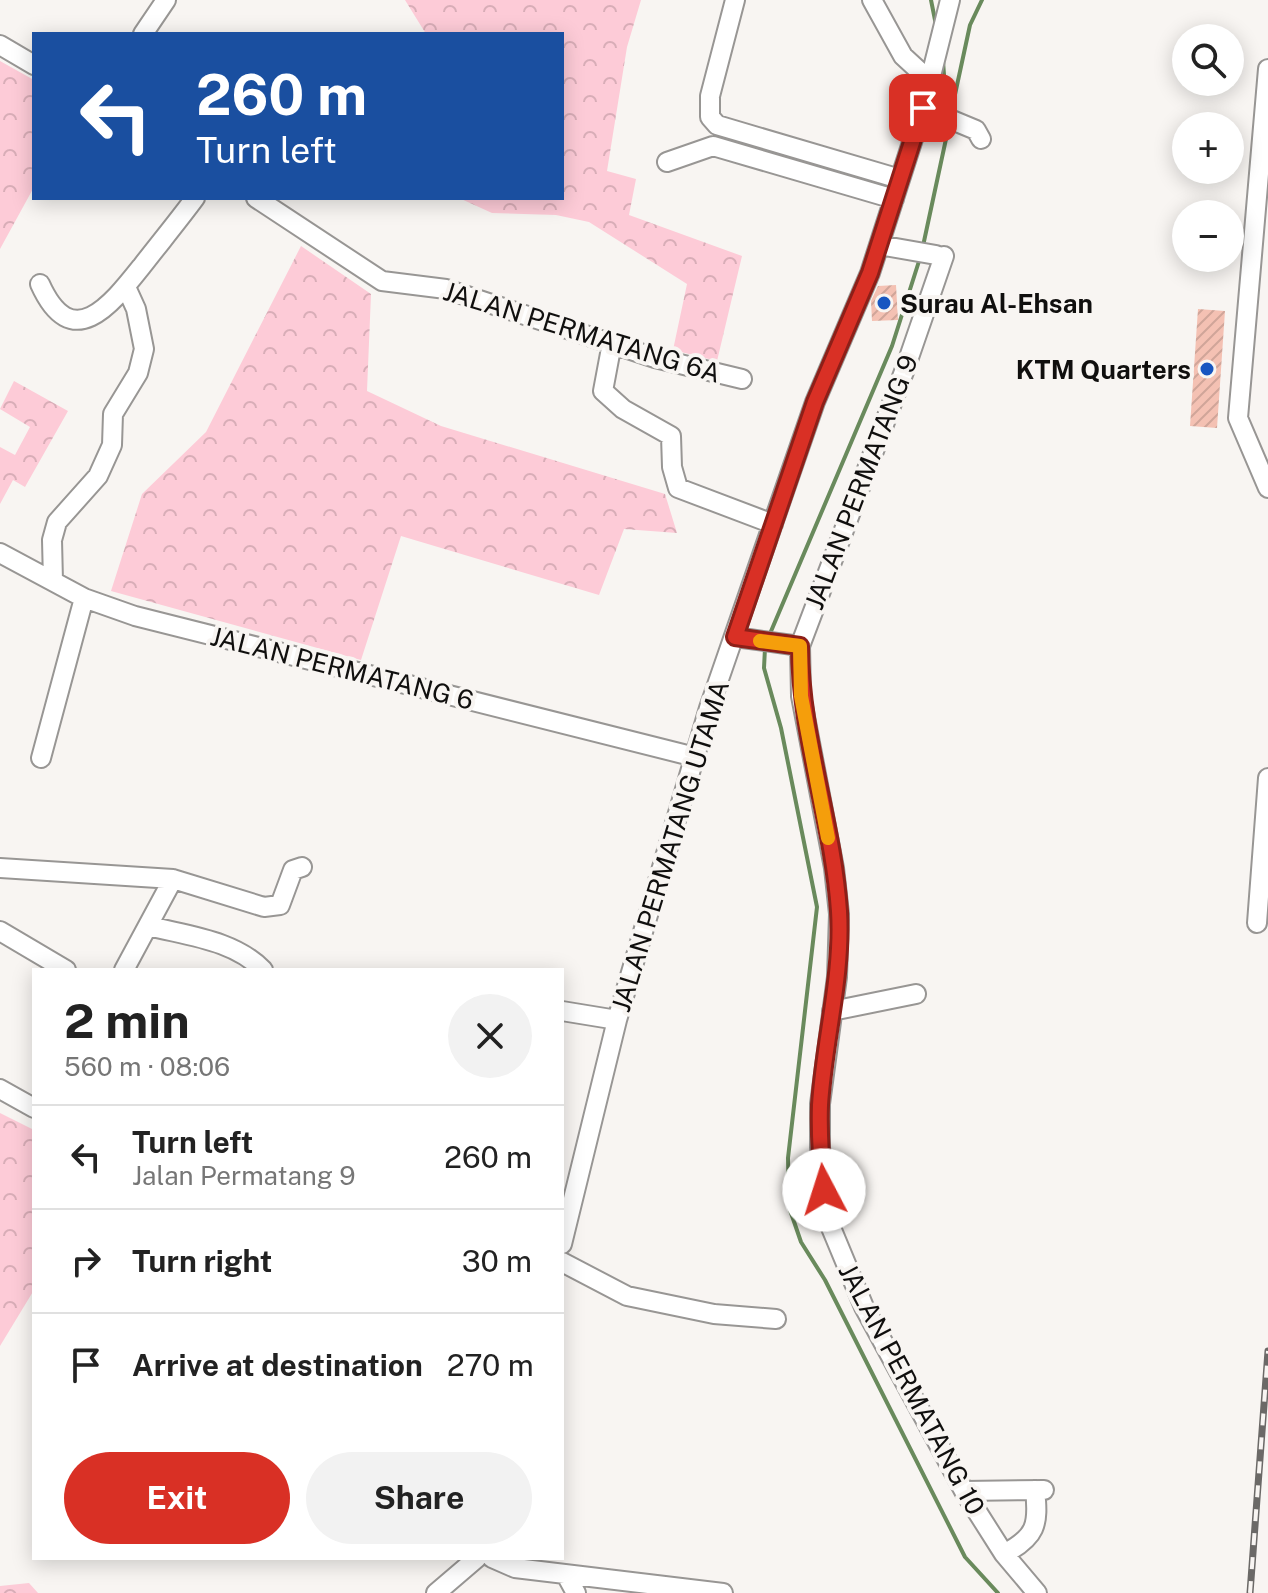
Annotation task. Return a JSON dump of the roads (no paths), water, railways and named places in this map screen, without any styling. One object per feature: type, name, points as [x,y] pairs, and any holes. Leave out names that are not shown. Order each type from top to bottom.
[{"type":"street","points":[[144,32],[166,0]]},
{"type":"street","points":[[735,0],[710,96],[710,117],[717,125],[900,179]]},
{"type":"street","points":[[872,0],[903,56],[931,72]]},
{"type":"street","name":"JALAN PERMATANG UTAMA","points":[[564,1236],[617,1020],[695,757],[743,639],[773,524],[815,402],[929,111],[931,72],[950,0]]},
{"type":"street","points":[[0,45],[32,64]]},
{"type":"street","points":[[1268,69],[1265,133],[1238,418],[1268,488]]},
{"type":"street","points":[[929,111],[975,133]]},
{"type":"street","points":[[667,162],[713,146],[894,199]]},
{"type":"street","points":[[40,284],[47,301],[59,313],[75,320],[103,312],[193,200]]},
{"type":"street","name":"JALAN PERMATANG 6A","points":[[259,200],[382,281],[446,289],[655,358],[742,379]]},
{"type":"street","name":"JALAN PERMATANG 9","points":[[795,645],[901,381],[940,255],[879,245]]},
{"type":"street","points":[[53,581],[52,540],[57,522],[98,476],[112,445],[113,414],[138,373],[144,349],[136,309],[126,287]]},
{"type":"street","points":[[612,343],[603,391],[616,405],[671,436],[672,467],[678,488],[773,524]]},
{"type":"street","name":"JALAN PERMATANG 6","points":[[1,556],[84,598],[135,616],[695,757]]},
{"type":"street","points":[[41,758],[84,598]]},
{"type":"street","points":[[743,639],[795,645]]},
{"type":"street","name":"JALAN PERMATANG 10","points":[[795,645],[801,696],[834,868],[839,914],[832,1011],[820,1104],[820,1147],[827,1218],[864,1307],[964,1491],[1004,1554],[1037,1593]]},
{"type":"street","points":[[1257,923],[1268,778]]},
{"type":"street","points":[[0,868],[173,879],[264,907],[280,905],[293,870],[302,867]]},
{"type":"street","points":[[125,968],[173,879]]},
{"type":"street","points":[[149,926],[225,945],[250,956],[261,968]]},
{"type":"street","points":[[0,931],[63,968]]},
{"type":"street","points":[[832,1011],[916,994]]},
{"type":"street","points":[[564,1011],[617,1020]]},
{"type":"street","points":[[0,1089],[32,1107]]},
{"type":"street","points":[[564,1263],[627,1296],[714,1314],[776,1319]]},
{"type":"street","points":[[964,1491],[1039,1490],[1038,1516],[1032,1532],[1022,1544],[1004,1554]]},
{"type":"street","points":[[436,1593],[475,1560]]},
{"type":"street","points":[[497,1560],[515,1568],[723,1593]]},
{"type":"street","points":[[566,1575],[576,1593]]},
{"type":"waterway","points":[[931,0],[936,25]]},
{"type":"waterway","points":[[951,113],[970,25],[982,0]]},
{"type":"waterway","points":[[943,61],[945,89],[952,107]]},
{"type":"waterway","points":[[923,246],[949,125]]},
{"type":"waterway","points":[[769,636],[892,346],[920,258]]},
{"type":"waterway","points":[[765,648],[764,668],[781,728],[817,907],[788,1158],[789,1207],[801,1242],[825,1280],[965,1557],[998,1593]]},
{"type":"railway","points":[[1250,1593],[1268,1351]]},
{"type":"place","name":"Surau Al-Ehsan","points":[[884,303]]},
{"type":"place","name":"KTM Quarters","points":[[1207,369]]}]
